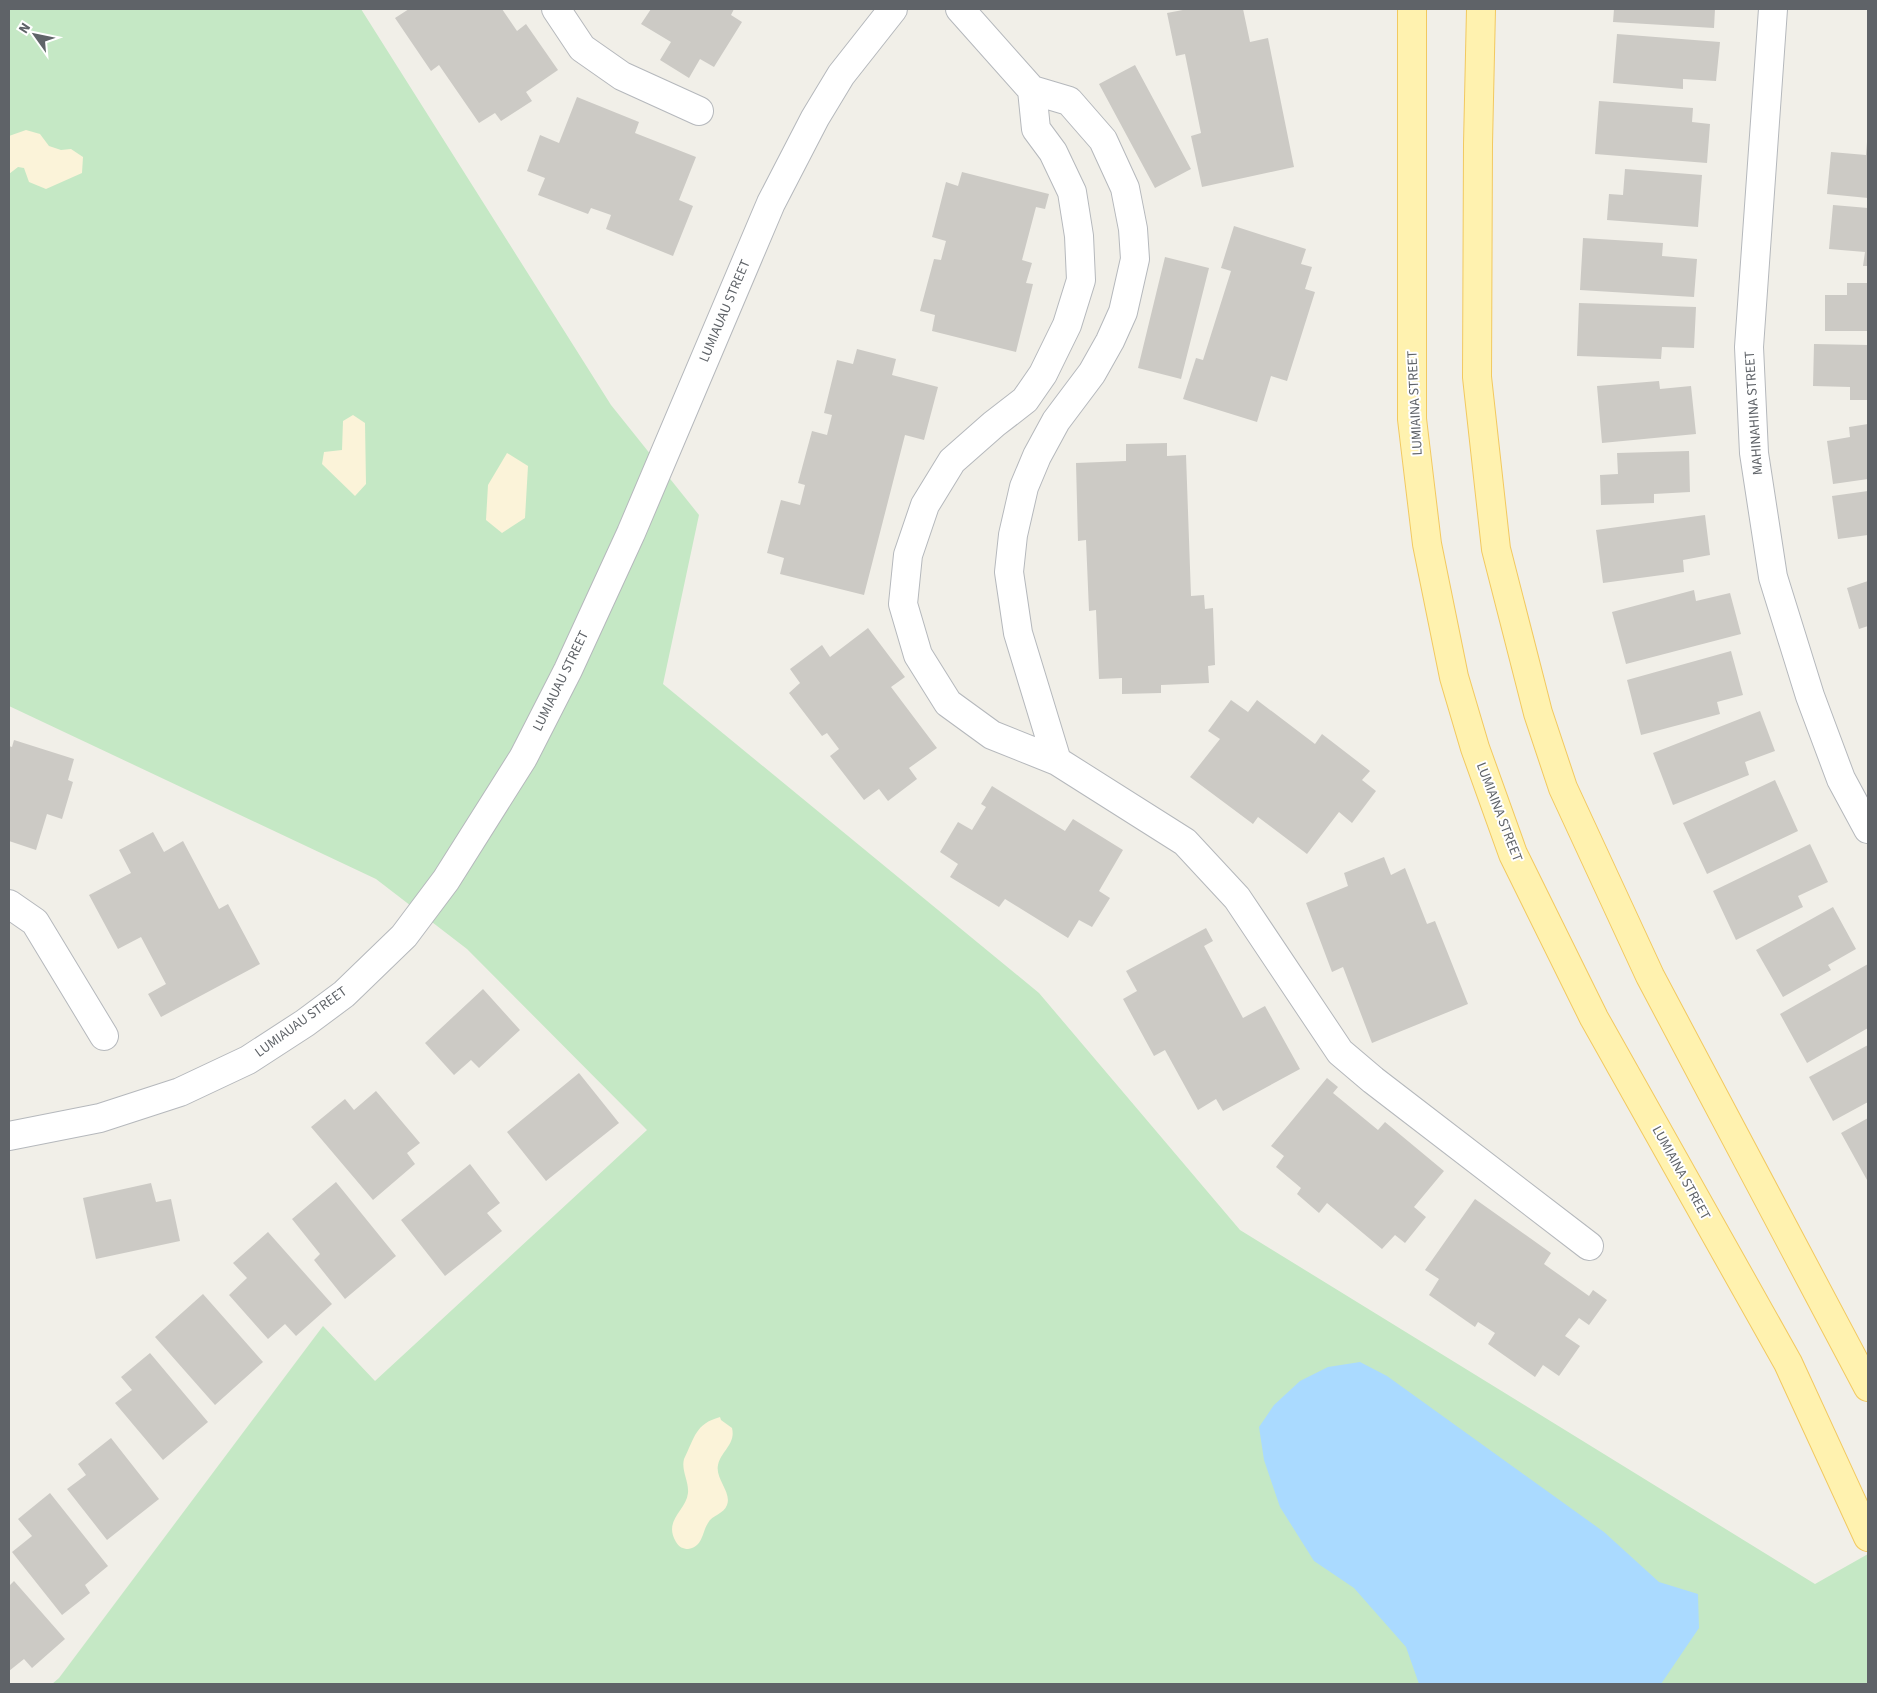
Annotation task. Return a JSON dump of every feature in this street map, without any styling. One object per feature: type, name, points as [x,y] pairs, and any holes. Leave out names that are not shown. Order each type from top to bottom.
[{"type":"main road","name":"LUMIAINA STREET","points":[[1412,9],[1412,419],[1427,544],[1454,678],[1472,739],[1513,854],[1594,1018],[1788,1363],[1868,1537]]},
{"type":"main road","points":[[1481,9],[1477,377],[1496,549],[1538,713],[1563,788],[1650,976],[1868,1386]]},
{"type":"street","points":[[556,9],[582,48],[622,76],[699,111]]},
{"type":"street","name":"LUMIAUAU STREET","points":[[9,1136],[100,1118],[180,1092],[248,1060],[305,1023],[344,994],[404,936],[446,880],[523,758],[568,670],[631,533],[771,203],[815,118],[841,75],[893,9]]},
{"type":"street","points":[[960,9],[1032,90],[1069,101],[1103,140],[1125,188],[1133,229],[1136,259],[1123,312],[1110,341],[1092,373],[1056,421],[1037,456],[1024,487],[1013,534],[1009,572],[1018,633],[1057,761]]},
{"type":"street","name":"MAHINAHINA STREET","points":[[1773,9],[1749,347],[1754,453],[1773,577],[1810,696],[1841,779],[1868,829]]},
{"type":"street","points":[[1032,90],[1036,129],[1053,152],[1072,192],[1079,236],[1081,280],[1067,326],[1043,374],[1025,400],[952,461],[925,506],[908,555],[904,604],[918,655],[948,703],[992,735],[1057,761],[1185,842],[1236,898],[1340,1052],[1373,1080],[1589,1246]]},
{"type":"street","points":[[1025,400],[1056,421]]},
{"type":"street","points":[[9,904],[35,922],[104,1036]]},
{"type":"green space","points":[[9,9],[361,9],[611,405],[699,515],[663,684],[1039,993],[1240,1230],[1815,1584],[1868,1554],[1868,1684],[52,1684],[59,1678],[323,1326],[375,1381],[647,1130],[467,949],[376,879],[9,706]]},
{"type":"sand","points":[[26,130],[40,134],[49,146],[61,150],[71,149],[83,157],[82,173],[46,189],[29,182],[24,168],[18,167],[9,174],[9,136]]},
{"type":"sand","points":[[353,415],[365,423],[366,484],[355,496],[322,464],[324,452],[342,450],[343,421]]},
{"type":"sand","points":[[507,453],[528,466],[525,518],[502,533],[486,520],[488,485]]},
{"type":"sand","points":[[720,1417],[721,1420],[732,1428],[733,1434],[718,1465],[719,1475],[727,1495],[727,1505],[710,1520],[697,1545],[693,1548],[684,1549],[676,1542],[672,1528],[688,1493],[684,1459],[697,1432],[705,1423]]},
{"type":"water","points":[[1360,1362],[1387,1376],[1604,1532],[1659,1582],[1698,1594],[1699,1628],[1661,1684],[1419,1684],[1406,1647],[1354,1588],[1314,1561],[1280,1507],[1264,1460],[1259,1427],[1274,1405],[1300,1381],[1328,1367]]},
{"type":"building","points":[[409,9],[502,9],[517,31],[526,24],[558,70],[526,92],[532,101],[501,121],[495,113],[479,123],[439,65],[431,71],[395,18]]},
{"type":"building","points":[[651,9],[734,9],[731,15],[742,22],[714,67],[700,59],[689,78],[660,60],[671,42],[641,24]]},
{"type":"building","points":[[1188,9],[1243,9],[1250,42],[1268,38],[1294,167],[1202,187],[1191,136],[1201,133],[1185,54],[1176,56],[1167,13]]},
{"type":"building","points":[[1614,9],[1715,9],[1714,28],[1613,22]]},
{"type":"building","points":[[1617,34],[1720,42],[1716,81],[1683,79],[1683,89],[1613,83]]},
{"type":"building","points":[[1135,65],[1191,169],[1155,188],[1099,84]]},
{"type":"building","points":[[577,97],[639,122],[635,133],[696,157],[679,200],[693,206],[673,256],[606,229],[611,215],[591,208],[588,214],[538,195],[545,178],[527,171],[540,135],[559,143]]},
{"type":"building","points":[[1599,101],[1693,108],[1692,122],[1710,124],[1707,163],[1595,154]]},
{"type":"building","points":[[1867,142],[1868,198],[1827,194],[1831,152],[1866,155]]},
{"type":"building","points":[[1625,169],[1702,175],[1698,227],[1607,220],[1609,194],[1623,195]]},
{"type":"building","points":[[962,172],[1049,194],[1045,209],[1036,207],[1022,260],[1032,263],[1026,283],[1033,284],[1016,352],[932,331],[935,315],[920,311],[934,259],[941,260],[946,241],[932,237],[946,182],[958,186]]},
{"type":"building","points":[[1833,205],[1868,208],[1868,266],[1863,266],[1865,252],[1829,249]]},
{"type":"building","points":[[1234,226],[1306,249],[1301,264],[1312,267],[1305,289],[1315,292],[1287,381],[1271,376],[1257,422],[1183,399],[1196,358],[1203,360],[1231,271],[1221,268]]},
{"type":"building","points":[[1583,238],[1663,243],[1662,256],[1697,259],[1694,297],[1580,290]]},
{"type":"building","points":[[1165,257],[1209,268],[1181,379],[1138,368]]},
{"type":"building","points":[[1847,283],[1868,283],[1868,331],[1825,331],[1825,295],[1847,295]]},
{"type":"building","points":[[1579,303],[1696,307],[1694,348],[1662,347],[1661,359],[1577,356]]},
{"type":"building","points":[[1814,344],[1868,345],[1868,400],[1850,400],[1850,387],[1813,386]]},
{"type":"building","points":[[857,349],[896,359],[892,375],[938,387],[924,440],[905,435],[864,595],[780,574],[784,558],[767,553],[781,500],[800,505],[805,485],[798,483],[812,431],[827,435],[832,415],[824,413],[837,360],[853,364]]},
{"type":"building","points":[[1659,381],[1660,389],[1691,386],[1696,434],[1602,443],[1597,386]]},
{"type":"building","points":[[1868,424],[1868,479],[1833,484],[1827,441],[1850,437],[1849,427]]},
{"type":"building","points":[[1167,443],[1167,456],[1186,455],[1191,596],[1204,595],[1205,609],[1213,608],[1215,665],[1208,666],[1209,683],[1161,685],[1161,693],[1122,694],[1122,678],[1099,679],[1096,610],[1089,611],[1086,540],[1078,541],[1076,463],[1126,461],[1126,444]]},
{"type":"building","points":[[1689,451],[1690,492],[1654,494],[1654,503],[1601,505],[1600,475],[1618,474],[1617,453]]},
{"type":"building","points":[[1868,491],[1868,535],[1838,539],[1832,496]]},
{"type":"building","points":[[1705,515],[1710,555],[1683,560],[1684,572],[1603,583],[1596,530]]},
{"type":"building","points":[[1868,581],[1868,626],[1859,629],[1847,588]]},
{"type":"building","points":[[1694,590],[1696,601],[1730,593],[1741,634],[1626,664],[1612,612]]},
{"type":"building","points":[[868,628],[905,677],[891,687],[937,748],[909,768],[917,779],[888,801],[879,789],[864,800],[830,756],[839,749],[827,733],[822,736],[789,693],[800,683],[790,669],[822,645],[830,657]]},
{"type":"building","points":[[1731,651],[1743,695],[1717,702],[1720,714],[1641,735],[1627,680]]},
{"type":"building","points":[[1231,700],[1248,712],[1257,700],[1315,744],[1322,734],[1370,771],[1362,780],[1376,791],[1352,823],[1339,812],[1307,854],[1258,817],[1253,824],[1190,777],[1220,739],[1208,731]]},
{"type":"building","points":[[1760,711],[1775,751],[1745,762],[1749,775],[1673,805],[1653,753]]},
{"type":"building","points":[[14,740],[74,759],[68,780],[73,782],[62,819],[47,814],[36,850],[9,841],[9,746],[12,747]]},
{"type":"building","points":[[1775,780],[1798,831],[1707,874],[1683,823]]},
{"type":"building","points":[[992,786],[1065,831],[1073,819],[1123,850],[1099,891],[1110,898],[1092,927],[1079,920],[1068,938],[1005,899],[999,907],[950,877],[958,864],[940,852],[958,822],[972,830],[986,807],[981,804]]},
{"type":"building","points":[[153,832],[164,852],[183,841],[219,909],[228,904],[260,964],[161,1017],[148,994],[166,984],[141,937],[118,949],[89,895],[131,873],[119,850]]},
{"type":"building","points":[[1810,844],[1828,882],[1798,896],[1803,907],[1736,940],[1713,891]]},
{"type":"building","points":[[1384,857],[1391,875],[1405,868],[1427,924],[1435,921],[1468,1004],[1372,1043],[1343,967],[1332,972],[1306,903],[1348,886],[1344,873]]},
{"type":"building","points":[[1833,907],[1856,949],[1828,965],[1831,970],[1783,997],[1756,950]]},
{"type":"building","points":[[1206,928],[1213,941],[1204,946],[1243,1018],[1265,1006],[1300,1069],[1223,1111],[1216,1099],[1198,1110],[1165,1050],[1154,1056],[1123,999],[1137,991],[1126,971]]},
{"type":"building","points":[[1868,964],[1868,1028],[1807,1063],[1780,1014]]},
{"type":"building","points":[[483,989],[520,1030],[479,1068],[471,1060],[454,1075],[425,1043]]},
{"type":"building","points":[[1868,1045],[1868,1102],[1833,1121],[1809,1077]]},
{"type":"building","points":[[579,1073],[619,1123],[546,1181],[507,1132]]},
{"type":"building","points":[[1327,1078],[1338,1087],[1333,1093],[1378,1130],[1385,1122],[1444,1171],[1414,1207],[1426,1217],[1405,1243],[1395,1235],[1382,1249],[1327,1203],[1319,1213],[1297,1194],[1301,1188],[1276,1167],[1284,1156],[1271,1146]]},
{"type":"building","points":[[376,1091],[420,1143],[407,1153],[415,1164],[373,1200],[311,1127],[345,1099],[354,1110]]},
{"type":"building","points":[[1868,1118],[1868,1179],[1867,1180],[1841,1133]]},
{"type":"building","points":[[470,1164],[500,1203],[487,1213],[502,1231],[445,1276],[401,1220]]},
{"type":"building","points":[[336,1182],[396,1256],[345,1299],[314,1260],[320,1254],[292,1219]]},
{"type":"building","points":[[151,1183],[156,1202],[171,1199],[180,1241],[96,1259],[83,1198]]},
{"type":"building","points":[[1475,1199],[1551,1253],[1544,1264],[1589,1296],[1593,1290],[1607,1300],[1589,1325],[1579,1318],[1565,1336],[1580,1346],[1559,1376],[1543,1365],[1535,1377],[1488,1344],[1495,1333],[1478,1322],[1475,1327],[1429,1295],[1439,1279],[1425,1270]]},
{"type":"building","points":[[268,1232],[332,1304],[296,1336],[285,1324],[268,1339],[229,1295],[247,1278],[233,1263]]},
{"type":"building","points":[[203,1294],[263,1362],[215,1405],[155,1337]]},
{"type":"building","points":[[150,1353],[208,1422],[163,1460],[115,1403],[132,1390],[121,1377]]},
{"type":"building","points":[[111,1438],[159,1499],[107,1540],[67,1489],[86,1475],[78,1464]]},
{"type":"building","points":[[50,1493],[108,1566],[85,1585],[90,1593],[62,1615],[12,1552],[32,1536],[18,1519]]},
{"type":"building","points":[[14,1581],[65,1639],[32,1668],[24,1659],[9,1671],[9,1586]]}]
